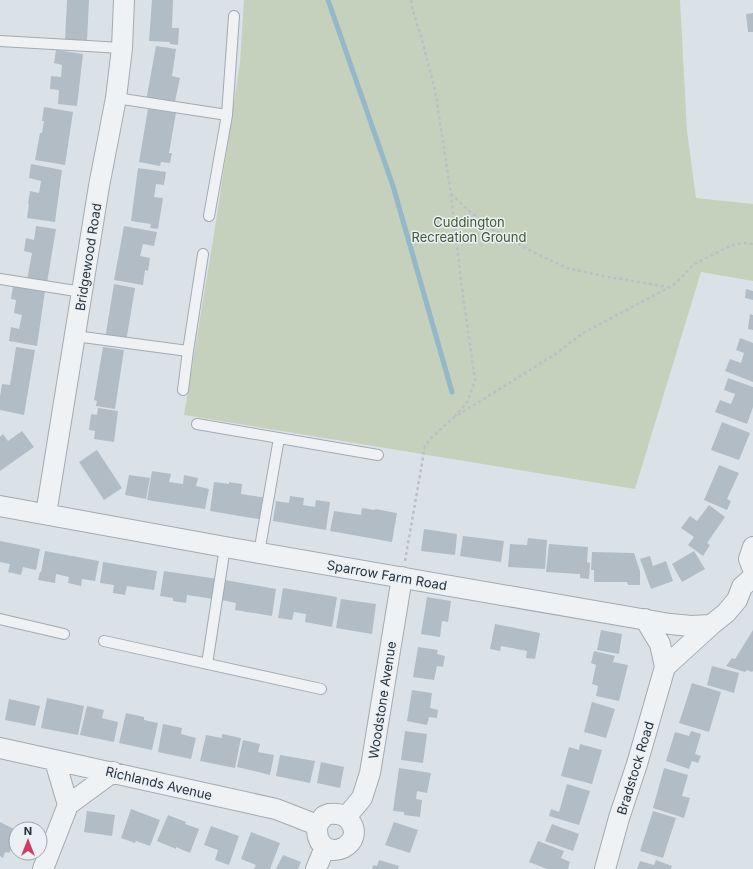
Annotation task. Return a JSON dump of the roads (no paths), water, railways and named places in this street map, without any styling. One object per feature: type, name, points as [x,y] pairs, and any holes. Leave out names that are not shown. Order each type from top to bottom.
[{"type":"street","name":"Bridgewood Road","points":[[46,514],[99,186],[116,98],[122,48],[124,0]]},
{"type":"street","name":"Sparrow Farm Road","points":[[0,506],[259,553],[670,624],[691,626],[711,625]]},
{"type":"street","points":[[753,548],[749,559],[753,569]]},
{"type":"street","name":"Woodstone Avenue","points":[[346,817],[362,798],[370,773],[402,577]]},
{"type":"street","points":[[665,667],[726,613],[737,600],[742,587],[753,577]]},
{"type":"street","name":"Bradstock Road","points":[[605,869],[665,667],[660,644],[646,619]]},
{"type":"street","name":"Richlands Avenue","points":[[0,748],[276,809],[317,825]]},
{"type":"street","points":[[55,760],[68,805]]},
{"type":"street","points":[[43,869],[68,805],[113,772]]},
{"type":"street","points":[[329,814],[346,817],[354,828],[352,841],[343,849],[330,850],[321,843],[318,837],[317,825],[324,816],[329,814]]},
{"type":"street","points":[[316,869],[325,847]]},
{"type":"lane","points":[[209,216],[227,115],[234,16]]},
{"type":"lane","points":[[0,41],[122,48]]},
{"type":"lane","points":[[116,98],[227,115]]},
{"type":"lane","points":[[182,390],[203,254]]},
{"type":"lane","points":[[0,279],[82,292]]},
{"type":"lane","points":[[75,336],[188,351]]},
{"type":"lane","points":[[197,424],[378,455]]},
{"type":"lane","points":[[259,553],[279,438]]},
{"type":"lane","points":[[207,664],[225,547]]},
{"type":"lane","points":[[0,619],[64,634]]},
{"type":"lane","points":[[104,641],[321,689]]},
{"type":"waterway","points":[[328,0],[393,186],[452,392]]},
{"type":"park label","name":"Cuddington Recreation Ground","points":[[469,230]]}]
